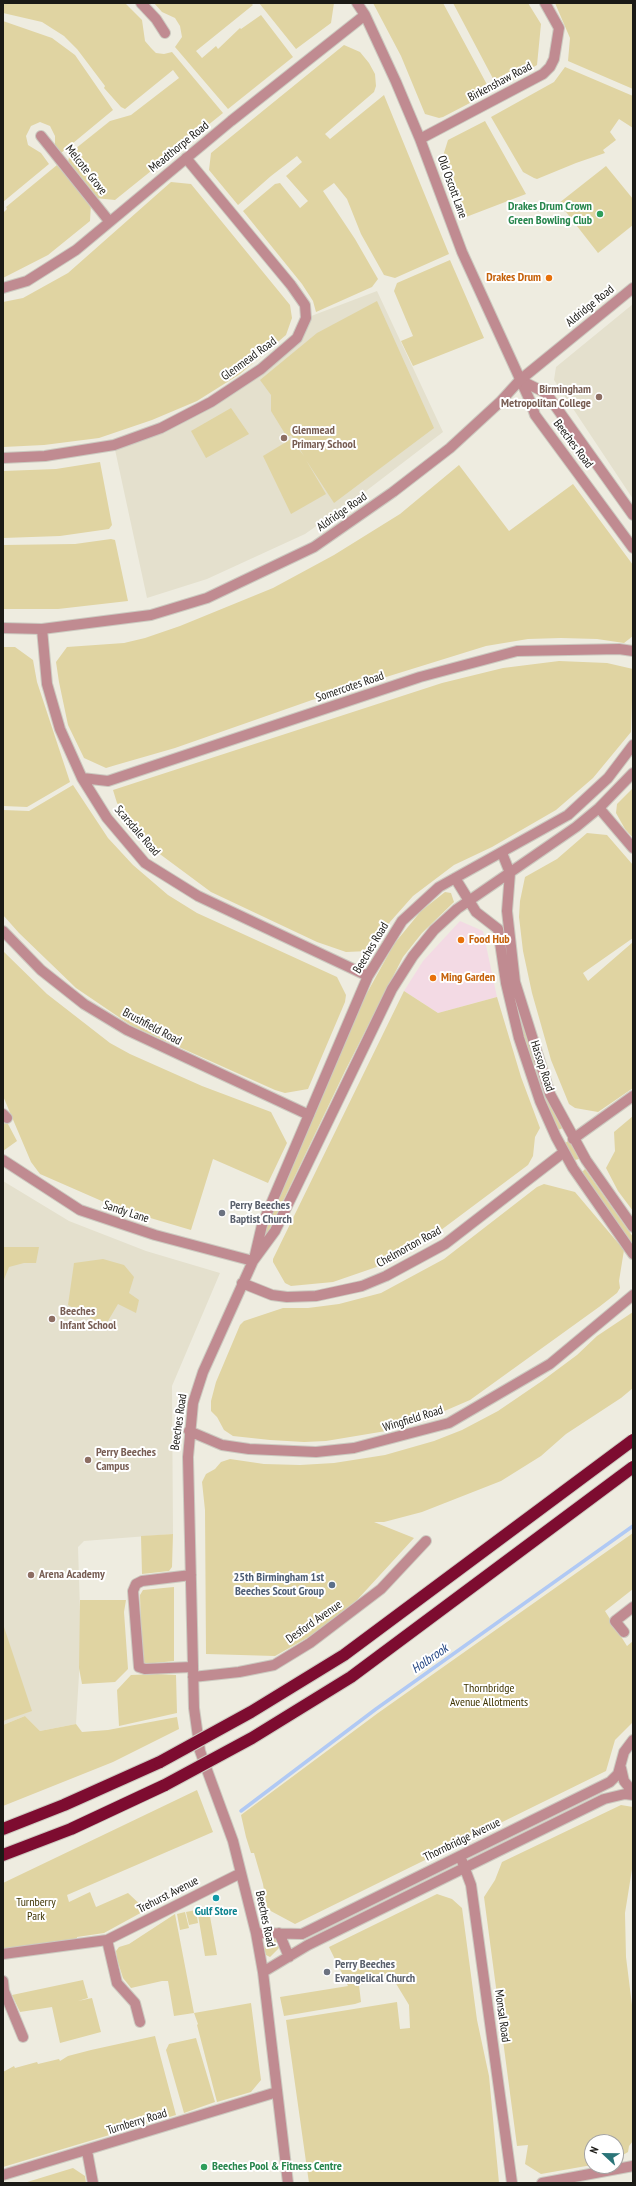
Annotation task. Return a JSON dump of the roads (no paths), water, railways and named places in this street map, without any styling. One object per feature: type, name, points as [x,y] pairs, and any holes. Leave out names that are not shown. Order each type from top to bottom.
[{"type":"highway","points":[[3,1829],[64,1805],[160,1762],[252,1712],[344,1655],[633,1440]]},
{"type":"highway","points":[[3,1855],[70,1829],[165,1784],[252,1738],[351,1677],[633,1467]]},
{"type":"street","points":[[141,3],[165,33]]},
{"type":"street","name":"Old Oscott Lane","points":[[357,3],[365,15],[420,139],[462,252],[520,380]]},
{"type":"street","name":"Birkenshaw Road","points":[[420,139],[542,74],[550,67],[554,59],[559,28],[545,3]]},
{"type":"street","name":"Meadthorpe Road","points":[[3,288],[27,281],[76,250],[186,158],[365,15]]},
{"type":"street","name":"Melcote Grove","points":[[41,136],[109,221]]},
{"type":"street","name":"Glenmead Road","points":[[3,458],[45,456],[114,445],[161,428],[211,402],[261,369],[297,338],[306,318],[305,305],[291,285],[186,158]]},
{"type":"street","name":"Aldridge Road","points":[[3,628],[42,629],[158,613],[207,598],[314,547],[393,492],[450,448],[500,402],[520,380],[633,288]]},
{"type":"street","name":"Beeches Road","points":[[520,380],[546,393],[633,515]]},
{"type":"street","name":"Beeches Road","points":[[520,380],[535,415],[633,548]]},
{"type":"street","name":"Scarsdale Road","points":[[42,629],[47,684],[60,729],[82,778],[107,818],[145,863],[198,896],[368,976]]},
{"type":"street","name":"Somercotes Road","points":[[82,778],[108,781],[420,677],[517,651],[619,649],[633,651]]},
{"type":"street","name":"Beeches Road","points":[[253,1261],[262,1225],[368,976],[402,921],[439,887],[568,815],[608,778],[633,745]]},
{"type":"street","name":"Beeches Road","points":[[288,2183],[256,1933],[233,1841],[200,1751],[192,1672],[188,1457],[189,1431],[193,1403],[203,1372],[242,1283],[253,1261],[275,1231],[392,989],[413,956],[434,930],[457,909],[600,808],[633,773]]},
{"type":"street","points":[[600,808],[633,848]]},
{"type":"street","name":"Hassop Road","points":[[502,853],[510,873],[507,911],[515,982],[550,1094],[573,1138],[633,1227]]},
{"type":"street","name":"Hassop Road","points":[[455,878],[476,912],[498,929],[506,983],[519,1038],[540,1101],[564,1152],[633,1254]]},
{"type":"street","name":"Brushfield Road","points":[[3,931],[41,970],[84,1004],[127,1030],[309,1115]]},
{"type":"street","points":[[573,1138],[633,1096]]},
{"type":"street","name":"Chelmorton Road","points":[[242,1283],[266,1293],[287,1298],[316,1296],[362,1286],[386,1276],[445,1244],[564,1152]]},
{"type":"street","name":"Sandy Lane","points":[[3,1160],[80,1210],[155,1235],[253,1261]]},
{"type":"street","name":"Wingfield Road","points":[[189,1431],[228,1446],[249,1449],[316,1452],[354,1448],[449,1423],[550,1364],[633,1295]]},
{"type":"street","name":"Desford Avenue","points":[[192,1672],[239,1672],[274,1665],[310,1643],[381,1589],[426,1541]]},
{"type":"street","points":[[191,1575],[142,1581],[136,1584],[133,1591],[137,1662],[139,1667],[145,1669],[192,1672]]},
{"type":"street","points":[[624,1632],[615,1621],[633,1607]]},
{"type":"street","name":"Thornbridge Avenue","points":[[256,1933],[302,1934],[459,1855],[610,1782],[621,1768],[624,1752],[633,1740]]},
{"type":"street","points":[[621,1768],[624,1781],[633,1794]]},
{"type":"street","points":[[262,1972],[308,1945],[604,1799],[625,1794],[633,1794]]},
{"type":"street","name":"Monsal Road","points":[[459,1855],[471,1885],[512,2183]]},
{"type":"street","name":"Trehurst Avenue","points":[[3,1954],[107,1940],[241,1873]]},
{"type":"street","points":[[279,1933],[289,1956]]},
{"type":"street","points":[[107,1940],[117,1983],[134,2003],[140,2022]]},
{"type":"street","points":[[3,1981],[4,1991],[23,2037]]},
{"type":"street","name":"Turnberry Road","points":[[3,2175],[87,2151],[277,2092]]},
{"type":"street","points":[[87,2151],[93,2183]]},
{"type":"street","points":[[542,2183],[633,2166]]},
{"type":"waterway","name":"Holbrook","points":[[241,1811],[376,1709],[633,1526]]},
{"type":"place","name":"Drakes Drum Crown Green Bowling Club","points":[[600,214]]},
{"type":"place","name":"Drakes Drum","points":[[549,278]]},
{"type":"place","name":"Birmingham Metropolitan College","points":[[599,397]]},
{"type":"place","name":"Glenmead Primary School","points":[[284,438]]},
{"type":"place","name":"Food Hub","points":[[461,940]]},
{"type":"place","name":"Ming Garden","points":[[433,978]]},
{"type":"place","name":"Perry Beeches Baptist Church","points":[[222,1213]]},
{"type":"place","name":"Beeches Infant School","points":[[52,1319]]},
{"type":"place","name":"Perry Beeches Campus","points":[[88,1460]]},
{"type":"place","name":"Arena Academy","points":[[31,1575]]},
{"type":"place","name":"25th Birmingham 1st Beeches Scout Group","points":[[332,1585]]},
{"type":"place","name":"Gulf Store","points":[[216,1898]]},
{"type":"place","name":"Perry Beeches Evangelical Church","points":[[327,1972]]},
{"type":"place","name":"Beeches Pool & Fitness Centre","points":[[204,2167]]},
{"type":"park label","name":"Thornbridge Avenue Allotments","points":[[489,1696]]},
{"type":"park label","name":"Turnberry Park","points":[[36,1910]]}]
